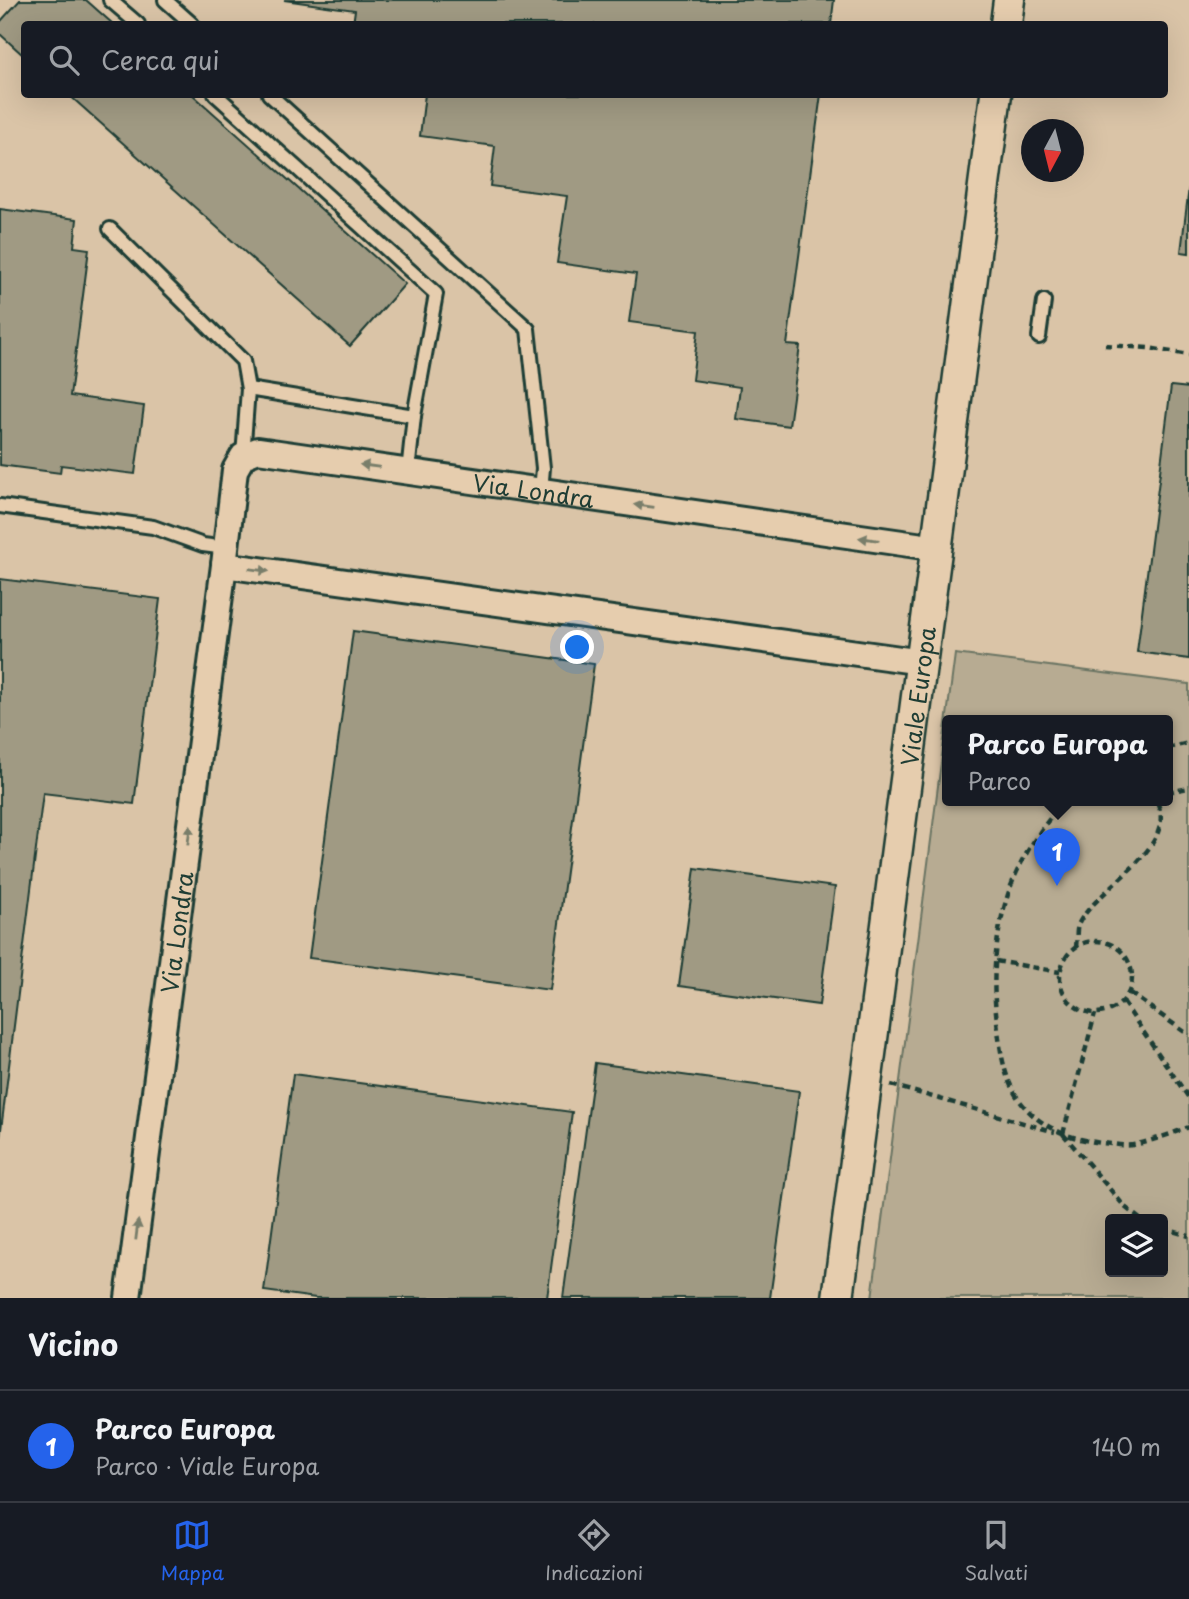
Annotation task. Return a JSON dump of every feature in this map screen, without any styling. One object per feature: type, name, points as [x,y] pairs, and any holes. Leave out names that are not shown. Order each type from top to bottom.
[{"type":"street","points":[[1006,21],[1009,0]]},
{"type":"street","name":"Viale Europa","points":[[838,1298],[995,98]]},
{"type":"street","name":"Via Londra","points":[[128,1298],[235,470],[243,456],[258,450],[937,548]]},
{"type":"street","points":[[225,557],[922,662]]},
{"type":"lane","points":[[110,0],[134,21]]},
{"type":"lane","points":[[165,0],[189,21]]},
{"type":"lane","points":[[219,98],[436,294],[414,416],[408,472]]},
{"type":"lane","points":[[273,98],[528,329],[543,468],[541,491]]},
{"type":"lane","points":[[110,229],[243,361],[248,389],[243,456]]},
{"type":"lane","points":[[1039,337],[1044,301]]},
{"type":"lane","points":[[248,389],[414,416]]},
{"type":"lane","points":[[0,506],[153,527],[203,545],[225,557]]},
{"type":"path","points":[[1105,345],[1148,348],[1189,355]]},
{"type":"path","points":[[1060,806],[1041,827],[1014,877],[998,935],[994,991],[1000,1049],[1013,1090],[1034,1117],[1063,1134],[1134,1214]]},
{"type":"path","points":[[1076,947],[1077,926],[1098,900],[1149,850],[1158,835],[1161,810],[1159,806]]},
{"type":"path","points":[[1091,941],[1107,942],[1121,950],[1130,962],[1133,978],[1129,993],[1123,1002],[1111,1011],[1095,1014],[1080,1010],[1068,1000],[1061,987],[1060,972],[1066,957],[1076,947],[1091,941]]},
{"type":"path","points":[[996,961],[1060,972]]},
{"type":"path","points":[[1129,993],[1189,1035]]},
{"type":"path","points":[[1123,1002],[1189,1098]]},
{"type":"path","points":[[1063,1134],[1095,1014]]},
{"type":"path","points":[[867,1077],[1091,1142],[1130,1145],[1161,1138],[1189,1127]]},
{"type":"path","points":[[1168,1230],[1189,1236]]},
{"type":"shaded area","points":[[955,654],[1189,684],[1189,1298],[872,1298],[942,755],[942,806],[1173,806],[1173,715],[947,715]]},
{"type":"building","points":[[20,0],[86,0],[110,21],[21,21],[21,53],[0,34],[0,22]]},
{"type":"building","points":[[284,0],[834,0],[831,21],[353,21],[355,10]]},
{"type":"building","points":[[72,98],[196,98],[405,284],[350,346]]},
{"type":"building","points":[[425,98],[820,98],[787,345],[800,346],[789,426],[736,419],[740,387],[692,380],[698,331],[629,322],[636,274],[557,263],[567,196],[490,186],[495,146],[420,136]]},
{"type":"building","points":[[1189,187],[1189,253],[1181,252]]},
{"type":"building","points":[[0,209],[77,219],[74,247],[89,249],[70,396],[144,406],[135,474],[61,465],[60,473],[0,465]]},
{"type":"building","points":[[1171,386],[1189,388],[1189,659],[1137,652]]},
{"type":"building","points":[[0,579],[160,599],[134,804],[43,793],[0,1138]]},
{"type":"building","points":[[353,631],[594,664],[550,990],[309,958]]},
{"type":"building","points":[[695,868],[835,887],[819,1005],[679,986]]},
{"type":"building","points":[[595,1063],[799,1091],[770,1298],[563,1298]]},
{"type":"building","points":[[293,1074],[572,1112],[547,1298],[316,1298],[264,1291]]},
{"type":"place","name":"Parco Europa","points":[[1057,886]]}]
